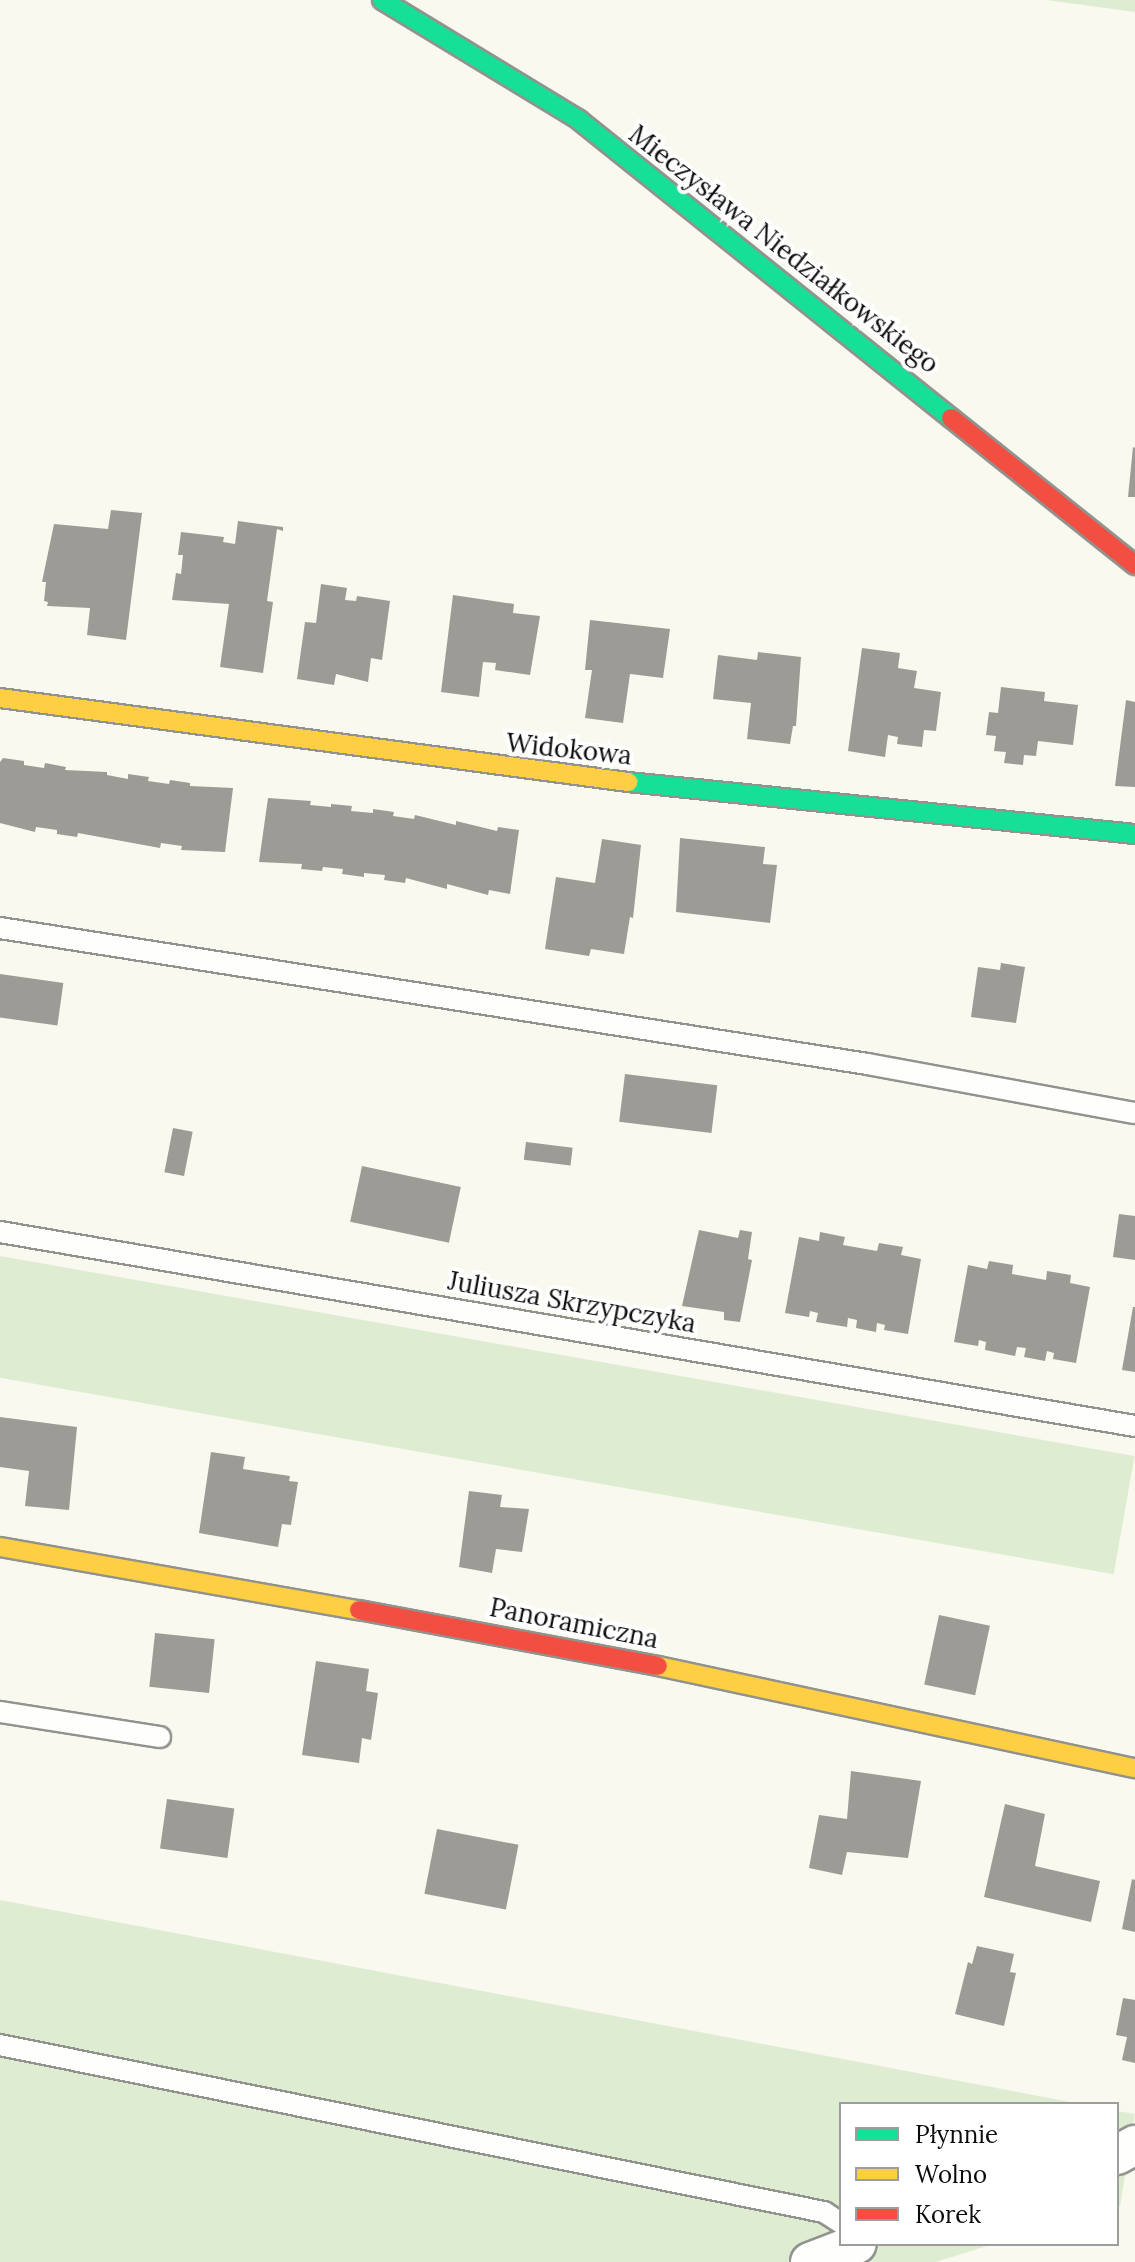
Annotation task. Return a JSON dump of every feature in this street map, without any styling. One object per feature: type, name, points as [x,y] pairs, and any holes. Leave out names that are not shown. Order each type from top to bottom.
[{"type":"street","name":"Mieczysława Niedziałkowskiego","points":[[382,0],[579,120],[1135,565]]},
{"type":"street","name":"Widokowa","points":[[0,698],[540,773],[1135,834]]},
{"type":"street","name":"Panoramiczna","points":[[0,1547],[556,1644],[1135,1768]]},
{"type":"street","points":[[810,2262],[852,2246]]},
{"type":"lane","points":[[0,928],[851,1061],[1135,1113]]},
{"type":"lane","name":"Juliusza Skrzypczyka","points":[[0,1232],[1135,1426]]},
{"type":"lane","points":[[0,1712],[160,1737]]},
{"type":"lane","points":[[0,2045],[824,2212],[839,2222]]},
{"type":"green space","points":[[1046,0],[1135,0],[1135,12]]},
{"type":"green space","points":[[0,1256],[1134,1456],[1114,1574],[0,1378]]},
{"type":"green space","points":[[0,1900],[1070,2102],[839,2102],[839,2246],[987,2246],[936,2262],[0,2262]]},
{"type":"green space","points":[[1119,2111],[1135,2114],[1120,2207],[1119,2206]]},
{"type":"building","points":[[1133,447],[1135,497],[1128,497]]},
{"type":"building","points":[[111,510],[142,513],[126,640],[87,635],[90,608],[47,606],[48,602],[44,601],[46,582],[42,582],[54,524],[108,529]]},
{"type":"building","points":[[238,521],[283,527],[283,531],[277,529],[267,601],[273,602],[263,673],[220,667],[229,604],[172,600],[176,573],[181,574],[183,555],[178,555],[181,532],[224,537],[223,542],[235,544]]},
{"type":"building","points":[[321,584],[347,588],[345,600],[356,601],[357,596],[390,601],[382,660],[371,658],[368,682],[336,674],[334,685],[297,679],[305,622],[316,623]]},
{"type":"building","points":[[453,595],[514,604],[513,613],[540,616],[530,675],[495,670],[496,663],[483,662],[479,697],[441,692]]},
{"type":"building","points":[[590,620],[670,629],[663,678],[630,674],[623,723],[585,718],[592,670],[585,670]]},
{"type":"building","points":[[862,648],[900,653],[898,668],[917,671],[914,688],[941,692],[936,731],[924,730],[922,747],[897,744],[898,737],[888,735],[885,757],[848,751]]},
{"type":"building","points":[[758,652],[801,657],[796,726],[793,726],[790,744],[747,739],[751,703],[713,699],[718,655],[757,660]]},
{"type":"building","points":[[1001,687],[1045,692],[1044,701],[1078,705],[1073,745],[1038,741],[1036,756],[1024,755],[1023,765],[1004,763],[1006,752],[994,751],[996,736],[986,735],[989,712],[998,713]]},
{"type":"building","points":[[1126,700],[1135,702],[1135,787],[1115,786]]},
{"type":"building","points":[[3,758],[44,768],[45,763],[66,767],[65,770],[107,772],[107,775],[128,779],[128,774],[169,784],[170,780],[190,783],[190,786],[233,788],[225,852],[181,850],[182,846],[161,843],[160,848],[78,833],[77,837],[57,834],[57,830],[36,827],[35,832],[0,823],[0,762]]},
{"type":"building","points":[[268,798],[311,801],[310,805],[331,807],[331,804],[352,806],[351,811],[373,813],[373,809],[394,812],[393,816],[414,819],[415,815],[497,831],[498,827],[519,830],[510,894],[489,890],[488,895],[447,884],[447,889],[406,878],[405,883],[384,880],[385,875],[364,873],[364,877],[342,874],[343,869],[323,867],[322,871],[301,869],[302,864],[259,862]]},
{"type":"building","points":[[680,838],[765,847],[763,864],[777,865],[770,923],[676,912]]},
{"type":"building","points":[[602,839],[641,845],[633,918],[630,917],[624,954],[591,949],[589,956],[545,949],[556,877],[595,883]]},
{"type":"building","points":[[1001,963],[1025,967],[1016,1023],[971,1017],[978,967],[1000,970]]},
{"type":"building","points":[[0,974],[63,983],[57,1025],[0,1017]]},
{"type":"building","points":[[625,1074],[717,1085],[711,1133],[619,1122]]},
{"type":"building","points":[[173,1128],[193,1132],[184,1176],[164,1172]]},
{"type":"building","points":[[526,1142],[573,1148],[570,1166],[524,1160]]},
{"type":"building","points":[[362,1166],[461,1187],[449,1243],[350,1222]]},
{"type":"building","points":[[1119,1214],[1135,1216],[1135,1260],[1113,1257]]},
{"type":"building","points":[[699,1230],[738,1238],[740,1230],[752,1232],[748,1259],[752,1260],[740,1322],[724,1320],[724,1312],[682,1306]]},
{"type":"building","points":[[820,1232],[845,1237],[843,1245],[877,1251],[879,1243],[903,1247],[901,1255],[921,1259],[908,1334],[884,1330],[885,1325],[877,1323],[876,1332],[856,1328],[857,1320],[848,1318],[847,1327],[816,1322],[818,1313],[810,1311],[809,1317],[785,1313],[799,1237],[819,1241]]},
{"type":"building","points":[[989,1261],[1013,1265],[1012,1274],[1046,1280],[1047,1271],[1071,1275],[1070,1283],[1090,1287],[1076,1363],[1053,1359],[1054,1353],[1047,1351],[1045,1361],[1024,1357],[1026,1348],[1017,1347],[1015,1356],[985,1350],[986,1342],[979,1340],[978,1346],[954,1342],[968,1265],[987,1269]]},
{"type":"building","points":[[1135,1307],[1135,1372],[1122,1370]]},
{"type":"building","points":[[0,1417],[77,1427],[69,1510],[25,1506],[29,1471],[0,1467]]},
{"type":"building","points":[[211,1452],[245,1457],[243,1469],[290,1476],[289,1481],[298,1482],[291,1525],[282,1524],[278,1547],[199,1533]]},
{"type":"building","points":[[469,1491],[502,1495],[500,1507],[529,1509],[522,1552],[496,1549],[492,1573],[459,1567]]},
{"type":"building","points":[[939,1615],[990,1626],[975,1695],[924,1684]]},
{"type":"building","points":[[155,1633],[215,1639],[209,1693],[149,1687]]},
{"type":"building","points":[[316,1661],[369,1669],[366,1691],[378,1693],[371,1740],[362,1738],[359,1763],[302,1755]]},
{"type":"building","points":[[851,1771],[921,1781],[908,1858],[847,1852],[842,1875],[809,1868],[819,1815],[847,1819]]},
{"type":"building","points":[[167,1799],[234,1808],[227,1858],[160,1849]]},
{"type":"building","points":[[1005,1804],[1045,1814],[1035,1866],[1100,1881],[1091,1922],[984,1897]]},
{"type":"building","points":[[437,1829],[518,1845],[506,1910],[424,1894]]},
{"type":"building","points":[[1132,1879],[1135,1880],[1135,1932],[1122,1929]]},
{"type":"building","points":[[977,1946],[1014,1954],[1010,1972],[1016,1973],[1004,2026],[955,2014],[968,1962],[972,1964]]},
{"type":"building","points":[[1123,1998],[1135,2000],[1135,2063],[1122,2060],[1127,2037],[1116,2035]]},
{"type":"traffic: fast","points":[[382,0],[579,120],[951,418]]},
{"type":"traffic: fast","points":[[628,782],[1135,834]]},
{"type":"traffic: slow","points":[[0,698],[628,782]]},
{"type":"traffic: slow","points":[[0,1547],[359,1610]]},
{"type":"traffic: slow","points":[[658,1666],[1135,1768]]},
{"type":"traffic: jam","points":[[951,418],[1135,565]]},
{"type":"traffic: jam","points":[[359,1610],[658,1666]]}]
